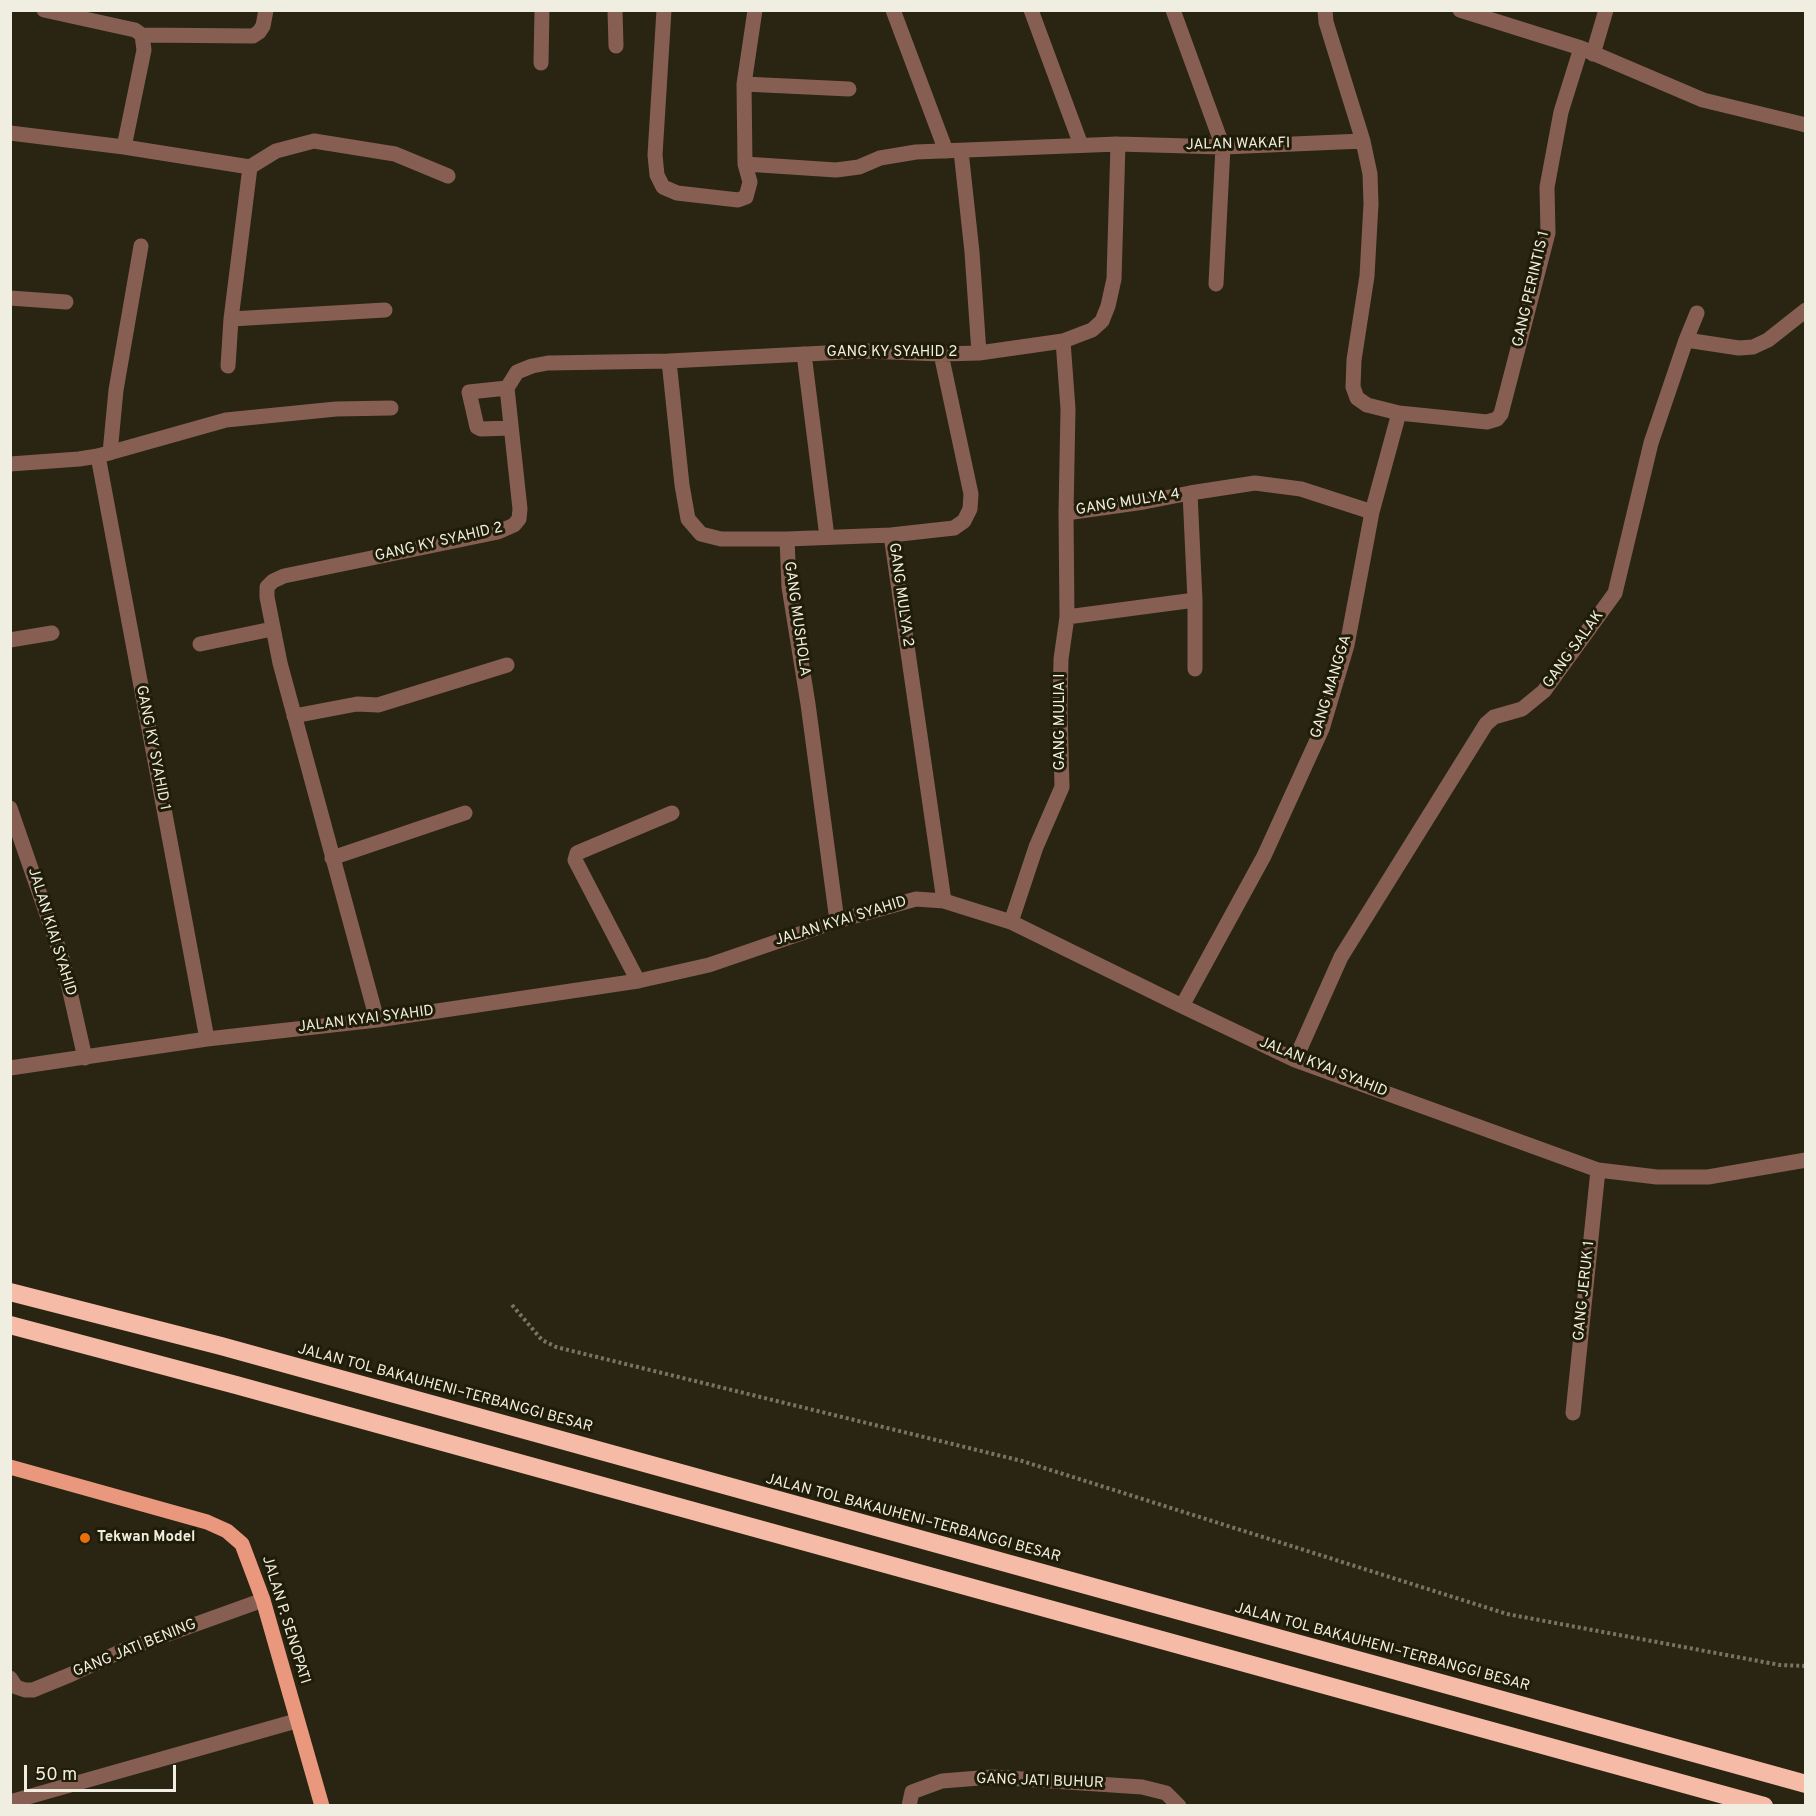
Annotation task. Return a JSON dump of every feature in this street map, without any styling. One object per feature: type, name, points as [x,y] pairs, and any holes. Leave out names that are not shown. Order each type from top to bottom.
[{"type":"highway","name":"JALAN TOL BAKAUHENI–TERBANGGI BESAR","points":[[10,1292],[244,1353],[1806,1784]]},
{"type":"highway","points":[[10,1325],[282,1397],[1764,1806]]},
{"type":"main road","name":"JALAN P. SENOPATI","points":[[10,1467],[207,1522],[227,1531],[242,1544],[263,1600],[322,1806]]},
{"type":"street","points":[[44,10],[135,30],[142,35],[253,36],[263,26],[266,10]]},
{"type":"street","points":[[541,63],[542,10]]},
{"type":"street","points":[[615,10],[616,46]]},
{"type":"street","points":[[664,10],[655,155],[657,175],[663,188],[677,193],[738,200],[746,197],[750,182],[746,164],[744,84],[755,10]]},
{"type":"street","points":[[893,10],[953,151],[972,252],[979,353],[1063,341],[1092,330],[1102,321],[1114,279],[1118,144]]},
{"type":"street","points":[[1031,10],[1081,145]]},
{"type":"street","points":[[1173,10],[1223,147],[1216,284]]},
{"type":"street","points":[[1325,10],[1326,22],[1363,141],[1370,174],[1371,204],[1367,276],[1354,360],[1353,387],[1357,398],[1367,405],[1399,413]]},
{"type":"street","points":[[1460,10],[1587,51],[1703,100],[1806,124]]},
{"type":"street","name":"GANG PERINTIS 1","points":[[1399,413],[1487,422],[1497,419],[1502,414],[1548,233],[1547,187],[1561,112],[1606,10]]},
{"type":"street","points":[[124,147],[144,50],[142,35]]},
{"type":"street","points":[[744,84],[849,89]]},
{"type":"street","points":[[10,133],[124,147],[250,167],[276,151],[315,141],[395,154],[448,176]]},
{"type":"street","name":"JALAN WAKAFI","points":[[746,164],[836,170],[859,167],[880,158],[899,154],[953,151],[1118,144],[1223,147],[1363,141]]},
{"type":"street","points":[[228,366],[231,319],[250,167]]},
{"type":"street","name":"GANG KY SYAHID 1","points":[[141,246],[104,455],[207,1039]]},
{"type":"street","points":[[10,298],[66,302]]},
{"type":"street","points":[[231,319],[385,310]]},
{"type":"street","points":[[1686,340],[1739,348],[1753,347],[1768,340],[1806,310]]},
{"type":"street","name":"GANG SALAK","points":[[1295,1060],[1341,957],[1486,724],[1494,717],[1522,709],[1544,692],[1615,593],[1651,443],[1697,313]]},
{"type":"street","name":"GANG MULIA I","points":[[1011,922],[1036,847],[1062,787],[1061,660],[1067,617],[1068,409],[1063,341]]},
{"type":"street","name":"GANG KY SYAHID 2","points":[[377,1020],[294,716],[272,629],[267,587],[284,576],[498,532],[514,525],[519,519],[520,509],[507,388],[518,372],[532,366],[548,363],[669,361],[865,351],[979,353]]},
{"type":"street","points":[[804,354],[826,537]]},
{"type":"street","name":"GANG MULYA 2","points":[[941,354],[971,494],[970,508],[964,521],[954,528],[891,534],[944,901]]},
{"type":"street","points":[[669,361],[682,485],[688,519],[701,534],[721,539],[787,539]]},
{"type":"street","points":[[507,388],[469,392],[477,427],[481,429],[511,428]]},
{"type":"street","points":[[10,464],[104,455],[226,420],[336,409],[392,408]]},
{"type":"street","name":"GANG MANGGA","points":[[1182,1006],[1264,856],[1322,729],[1347,645],[1372,512],[1399,413]]},
{"type":"street","name":"GANG MULYA 4","points":[[1066,513],[1255,483],[1301,489],[1372,512]]},
{"type":"street","points":[[1190,493],[1195,600],[1195,669]]},
{"type":"street","name":"GANG MUSHOLA","points":[[837,921],[808,704],[789,587],[787,539],[891,534]]},
{"type":"street","points":[[1067,617],[1195,600]]},
{"type":"street","points":[[201,644],[272,629]]},
{"type":"street","points":[[10,640],[52,633]]},
{"type":"street","points":[[294,716],[357,704],[378,705],[507,665]]},
{"type":"street","name":"JALAN KIAI SYAHID","points":[[11,811],[63,961],[85,1058]]},
{"type":"street","points":[[332,858],[465,813]]},
{"type":"street","points":[[638,981],[575,860],[577,853],[672,813]]},
{"type":"street","name":"JALAN KYAI SYAHID","points":[[10,1068],[207,1039],[377,1020],[638,981],[709,964],[837,921],[916,899],[944,901],[1011,922],[1295,1060],[1598,1170],[1657,1178],[1708,1177],[1806,1160]]},
{"type":"street","name":"GANG JERUK 1","points":[[1573,1413],[1598,1170]]},
{"type":"street","name":"GANG JATI BENING","points":[[10,1678],[16,1687],[33,1690],[124,1650],[263,1600]]},
{"type":"street","points":[[10,1802],[296,1721]]},
{"type":"street","name":"GANG JATI BUHUR","points":[[909,1806],[912,1792],[942,1781],[992,1777],[1142,1787],[1166,1792],[1179,1806]]},
{"type":"path","points":[[512,1305],[542,1340],[556,1347],[1022,1461],[1507,1614],[1780,1665],[1806,1666]]},
{"type":"place","name":"Tekwan Model","points":[[85,1538]]}]
